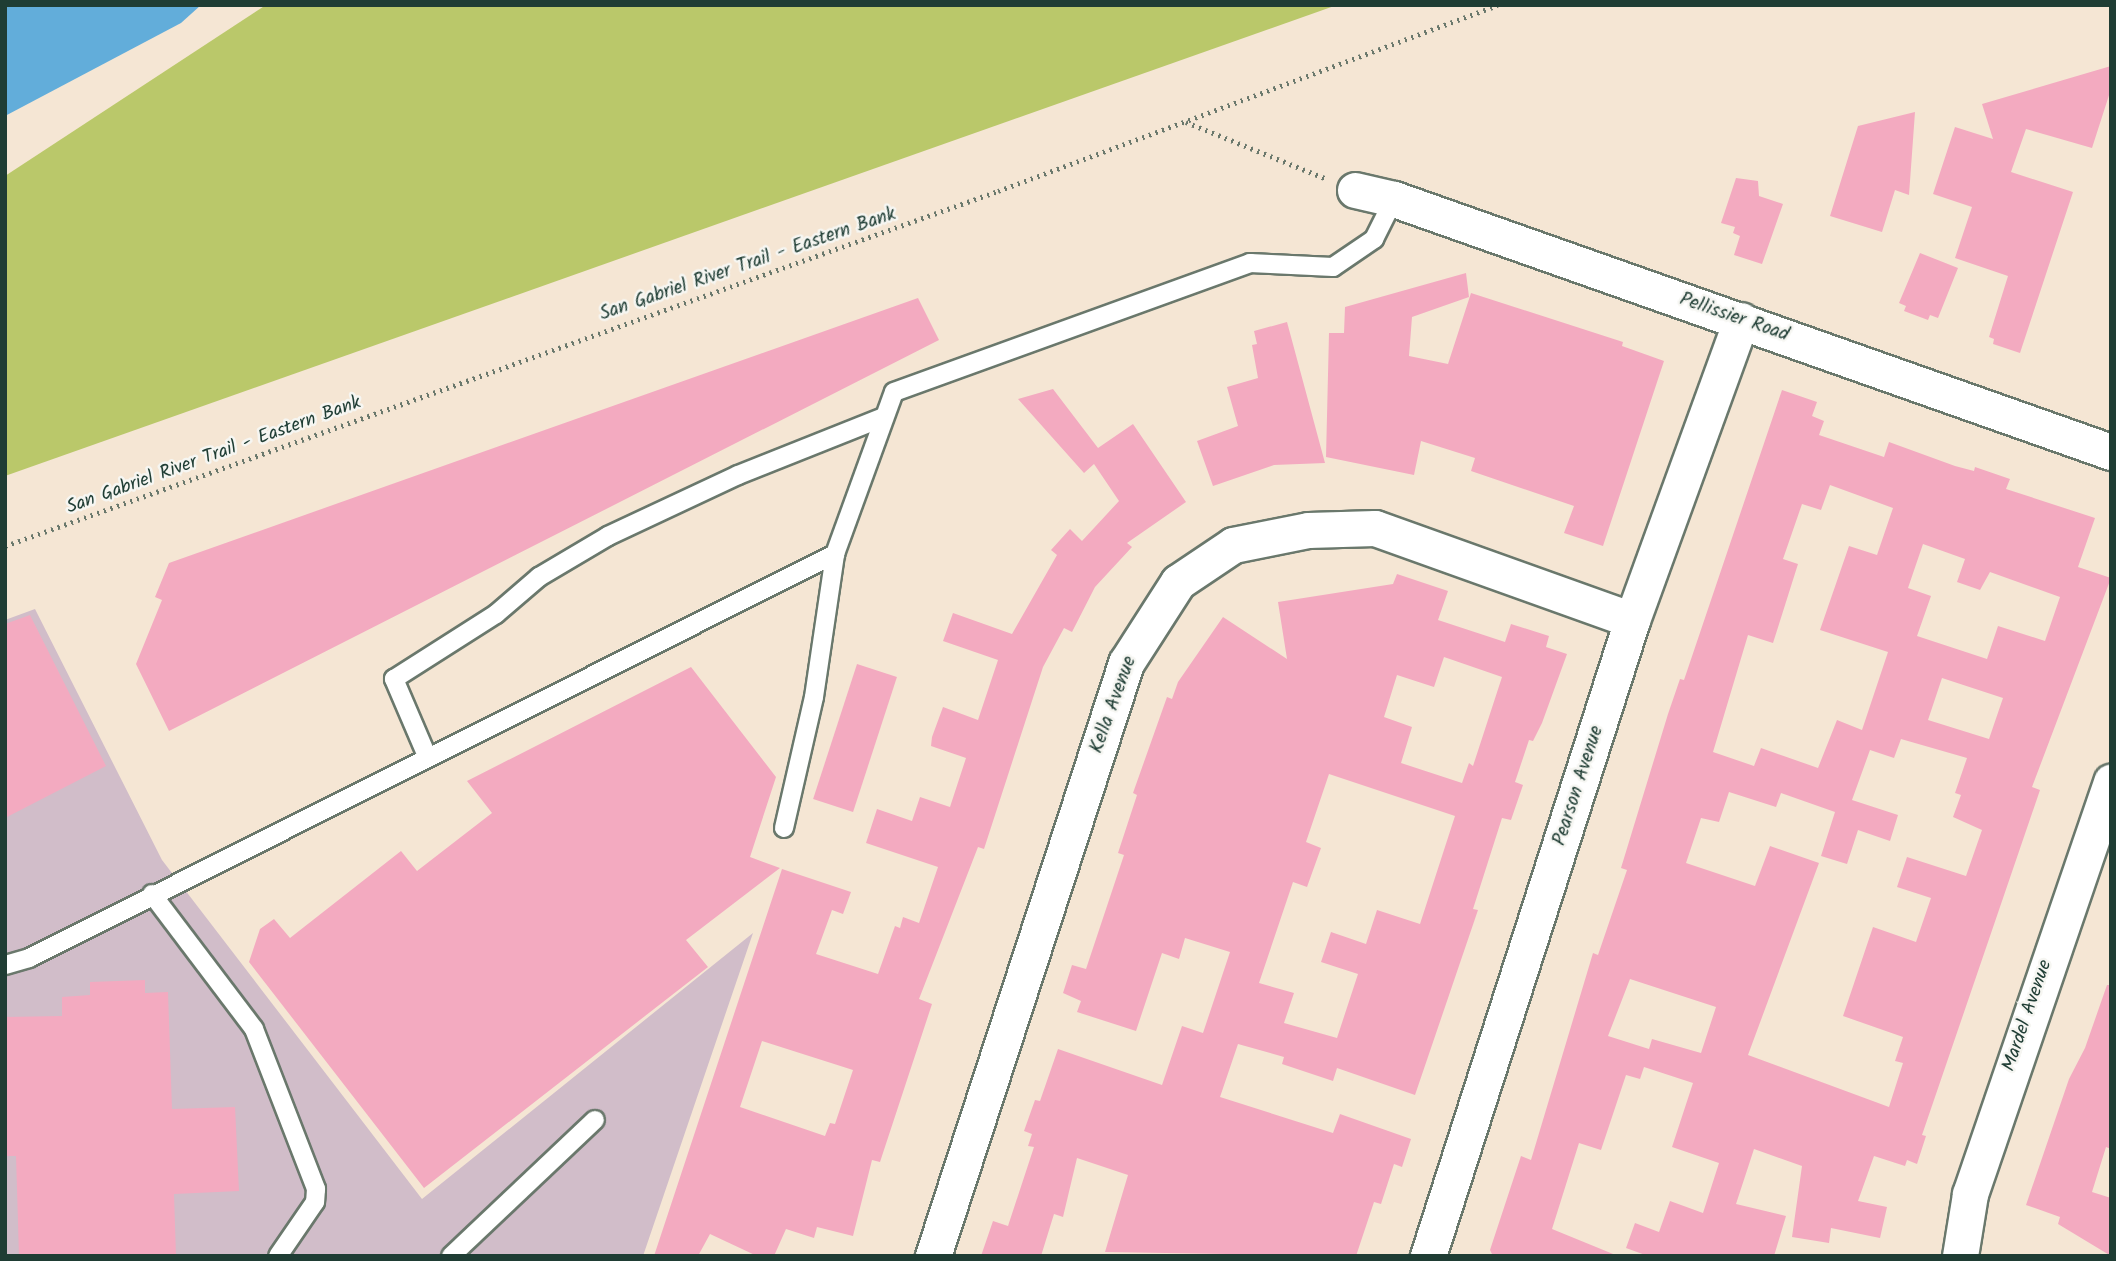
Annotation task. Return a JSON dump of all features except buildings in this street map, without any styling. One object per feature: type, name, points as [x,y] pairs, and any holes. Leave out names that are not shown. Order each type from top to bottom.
[{"type":"street","name":"Pellissier Road","points":[[1354,190],[1394,199],[2111,452]]},
{"type":"street","name":"Pearson Avenue","points":[[1428,1256],[1632,620],[1741,320]]},
{"type":"street","name":"Kella Avenue","points":[[933,1256],[1126,663],[1178,582],[1233,545],[1308,530],[1375,528],[1632,620]]},
{"type":"street","name":"Mardel Avenue","points":[[1960,1256],[1970,1194],[2111,781]]},
{"type":"lane","points":[[784,828],[814,697],[835,554],[894,392],[1250,262],[1333,267],[1374,239],[1394,199]]},
{"type":"lane","points":[[427,756],[394,679],[496,614],[539,576],[608,536],[738,475],[884,417]]},
{"type":"lane","points":[[5,965],[29,958],[427,756],[835,554]]},
{"type":"lane","points":[[152,894],[254,1029],[316,1189],[315,1202],[278,1256]]},
{"type":"lane","points":[[451,1256],[595,1120]]},
{"type":"path","name":"San Gabriel River Trail - Eastern Bank","points":[[5,546],[1185,122],[1498,5]]},
{"type":"path","points":[[1185,122],[1354,190]]},
{"type":"shaded area","points":[[35,609],[162,860],[422,1199],[753,933],[643,1256],[5,1256],[5,620]]},
{"type":"green space","points":[[266,5],[1337,5],[5,476],[5,176]]},
{"type":"water","points":[[5,5],[201,5],[181,23],[5,116]]}]
